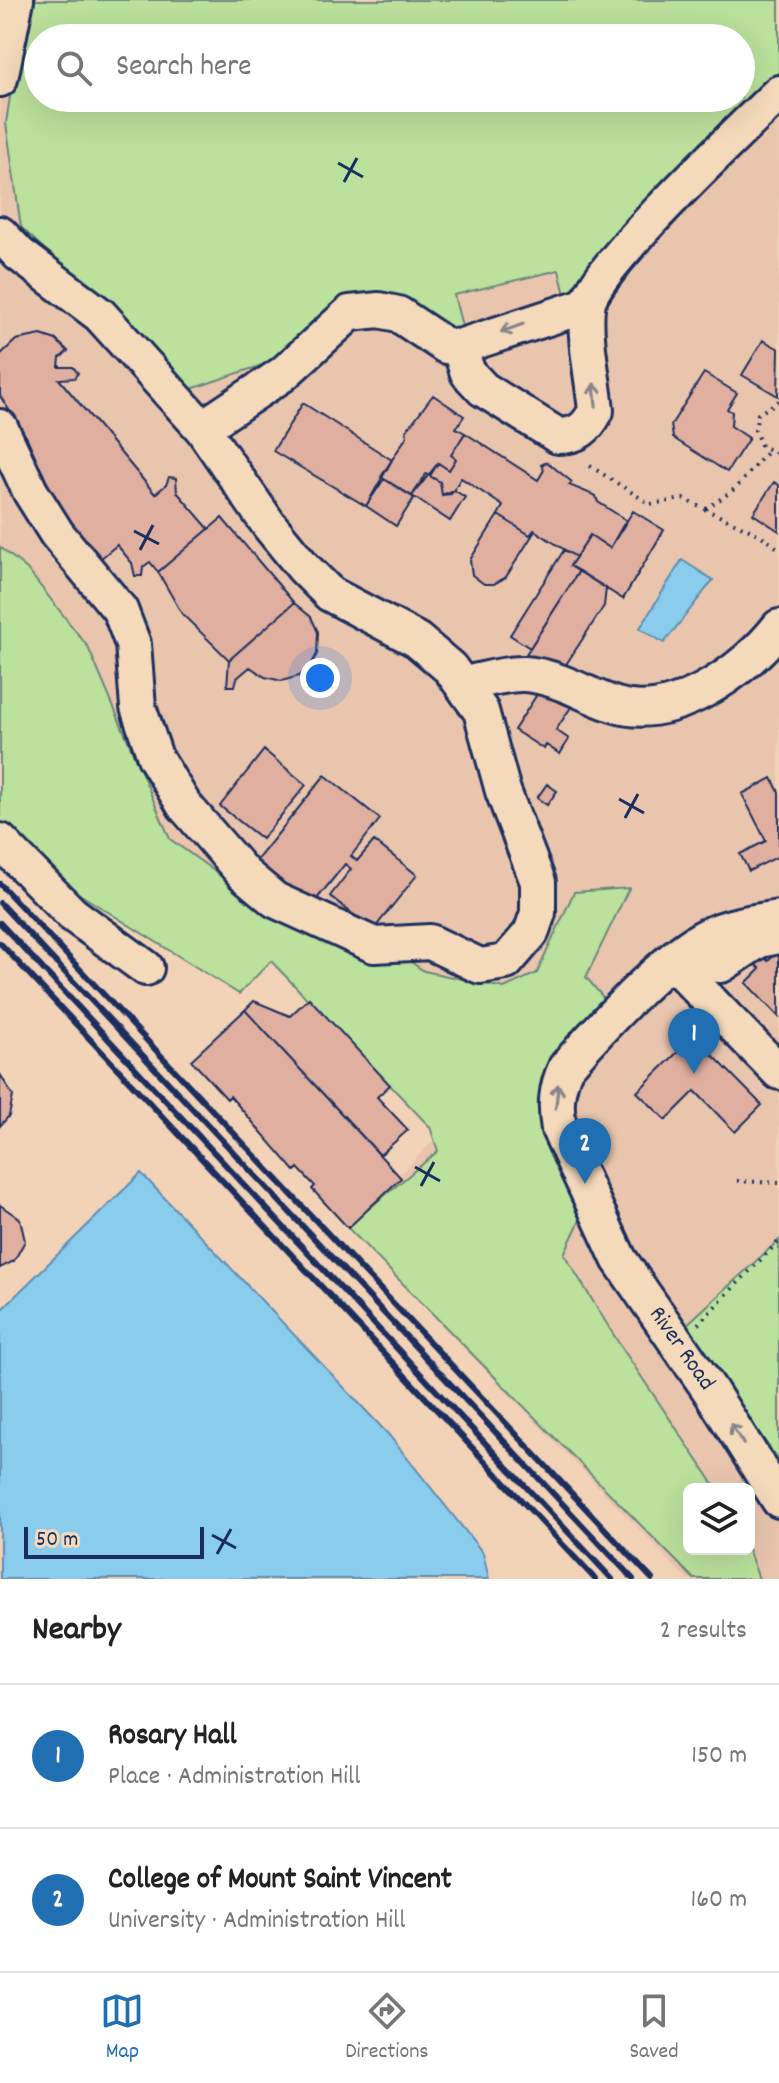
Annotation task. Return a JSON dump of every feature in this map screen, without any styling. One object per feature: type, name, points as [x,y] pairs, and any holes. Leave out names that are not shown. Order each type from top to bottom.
[{"type":"street","points":[[0,79],[16,0]]},
{"type":"street","points":[[459,347],[468,373],[483,389],[558,436],[570,436],[590,423],[596,411],[587,305],[603,276],[701,167],[779,93]]},
{"type":"street","points":[[0,234],[19,254],[100,315],[202,428],[269,525],[322,586],[358,610],[417,640],[464,684],[481,711],[503,791],[538,882],[538,913],[531,933],[506,962],[480,966],[430,942],[374,945],[320,923],[275,900],[213,841],[184,805],[155,757],[138,707],[133,644],[120,610],[57,534],[30,491],[0,427]]},
{"type":"street","points":[[202,428],[283,374],[350,313],[379,310],[398,314],[446,346],[459,347],[587,305]]},
{"type":"street","points":[[464,684],[522,674],[554,679],[619,706],[643,709],[674,702],[709,686],[748,659],[779,627]]},
{"type":"street","points":[[0,841],[72,914],[146,968]]},
{"type":"street","name":"River Road","points":[[779,918],[729,927],[707,935],[671,961],[578,1053],[559,1082],[556,1112],[559,1129],[619,1259],[779,1500]]},
{"type":"street","points":[[671,961],[721,965],[759,940],[779,936]]},
{"type":"street","points":[[671,961],[779,1072]]},
{"type":"path","points":[[779,401],[764,407],[755,422],[757,439],[768,451],[779,454]]},
{"type":"path","points":[[706,509],[736,488],[768,451]]},
{"type":"path","points":[[590,466],[650,504],[683,499],[760,535],[779,549]]},
{"type":"path","points":[[737,1181],[779,1183]]},
{"type":"path","points":[[677,1346],[779,1241]]},
{"type":"shaded area","points":[[0,0],[779,0],[779,1579],[687,1579],[347,1227],[434,1140],[430,1127],[271,961],[239,994],[145,933],[0,831]]},
{"type":"green space","points":[[25,0],[779,0],[779,73],[755,98],[755,24],[24,24],[24,112],[742,112],[566,299],[559,270],[454,295],[463,330],[455,329],[411,301],[377,293],[348,295],[268,363],[191,389],[21,227],[6,123]]},
{"type":"green space","points":[[0,547],[27,569],[88,647],[170,839],[296,930],[363,929],[424,971],[504,988],[537,973],[574,892],[629,888],[586,977],[608,1003],[554,1068],[582,1216],[564,1254],[618,1342],[713,1483],[683,1483],[683,1555],[750,1555],[759,1579],[694,1579],[347,1227],[438,1151],[430,1127],[271,961],[239,994],[30,863],[0,832]]},
{"type":"green space","points":[[779,1240],[779,1461],[684,1327]]},
{"type":"water","points":[[682,560],[713,580],[664,643],[640,628]]},
{"type":"water","points":[[141,1173],[388,1434],[483,1553],[489,1579],[0,1579],[0,1311]]},
{"type":"building","points":[[41,335],[56,340],[68,351],[60,358],[59,367],[73,367],[78,373],[74,378],[59,379],[155,494],[166,485],[169,477],[176,478],[177,492],[209,529],[158,572],[150,562],[143,567],[142,576],[135,576],[132,563],[117,545],[100,559],[63,519],[27,438],[0,396],[0,355],[16,340]]},
{"type":"building","points":[[763,340],[779,349],[778,396],[742,375]]},
{"type":"building","points":[[704,373],[737,393],[727,409],[732,412],[731,426],[749,438],[727,472],[673,438],[671,425]]},
{"type":"building","points":[[433,395],[464,416],[456,428],[465,433],[451,455],[456,459],[449,470],[438,463],[412,496],[381,477],[407,436],[406,431]]},
{"type":"building","points":[[303,403],[392,460],[366,506],[273,451]]},
{"type":"building","points":[[465,433],[538,480],[544,470],[541,465],[547,462],[572,482],[569,485],[596,496],[598,502],[626,520],[610,548],[590,535],[576,557],[534,530],[530,535],[498,515],[503,506],[461,478],[451,494],[442,495],[440,482],[430,476],[438,463],[449,470],[456,459],[451,455]]},
{"type":"building","points":[[426,474],[440,482],[442,495],[454,490],[465,497],[450,521],[412,496]]},
{"type":"building","points":[[384,479],[414,498],[396,526],[366,506]]},
{"type":"building","points":[[774,482],[779,485],[779,531],[753,514]]},
{"type":"building","points":[[633,511],[664,530],[623,599],[570,566],[590,535],[610,548]]},
{"type":"building","points":[[498,515],[530,535],[535,531],[506,577],[494,584],[484,584],[472,575],[470,560]]},
{"type":"building","points":[[222,518],[294,603],[229,660],[182,614],[158,572]]},
{"type":"building","points":[[564,550],[576,557],[570,566],[579,571],[530,648],[510,635]]},
{"type":"building","points":[[579,571],[606,588],[604,606],[554,683],[577,698],[556,730],[569,739],[560,754],[546,745],[544,749],[514,730],[545,682],[519,665]]},
{"type":"building","points":[[294,603],[311,617],[318,632],[317,654],[310,667],[299,676],[282,681],[265,677],[250,667],[237,678],[235,686],[227,686],[229,660]]},
{"type":"building","points":[[264,750],[306,785],[262,839],[220,806]]},
{"type":"building","points":[[325,775],[380,819],[351,856],[357,861],[374,841],[417,875],[373,930],[330,896],[351,869],[345,864],[312,905],[256,861]]},
{"type":"building","points":[[772,778],[779,792],[779,856],[749,871],[740,854],[766,841],[742,794]]},
{"type":"building","points":[[547,784],[557,791],[547,805],[537,798]]},
{"type":"building","points":[[779,951],[779,1017],[746,983],[760,969],[751,960],[759,952],[768,961]]},
{"type":"building","points":[[309,998],[390,1085],[377,1097],[408,1130],[380,1155],[245,1010],[254,1001],[290,1016]]},
{"type":"building","points":[[245,1010],[401,1178],[348,1228],[312,1189],[315,1186],[298,1168],[295,1171],[230,1096],[227,1099],[191,1060]]},
{"type":"building","points":[[694,1036],[762,1105],[735,1132],[695,1091],[666,1120],[637,1092]]},
{"type":"building","points":[[0,1074],[13,1096],[9,1116],[0,1126]]},
{"type":"building","points":[[0,1205],[20,1219],[25,1241],[14,1261],[0,1268]]},
{"type":"railway","points":[[0,884],[652,1579]]},
{"type":"railway","points":[[0,903],[633,1579]]},
{"type":"railway","points":[[0,923],[612,1579]]},
{"type":"railway","points":[[0,943],[595,1579]]},
{"type":"place","name":"Rosary Hall","points":[[694,1074]]},
{"type":"place","name":"College of Mount Saint Vincent","points":[[585,1184]]}]
